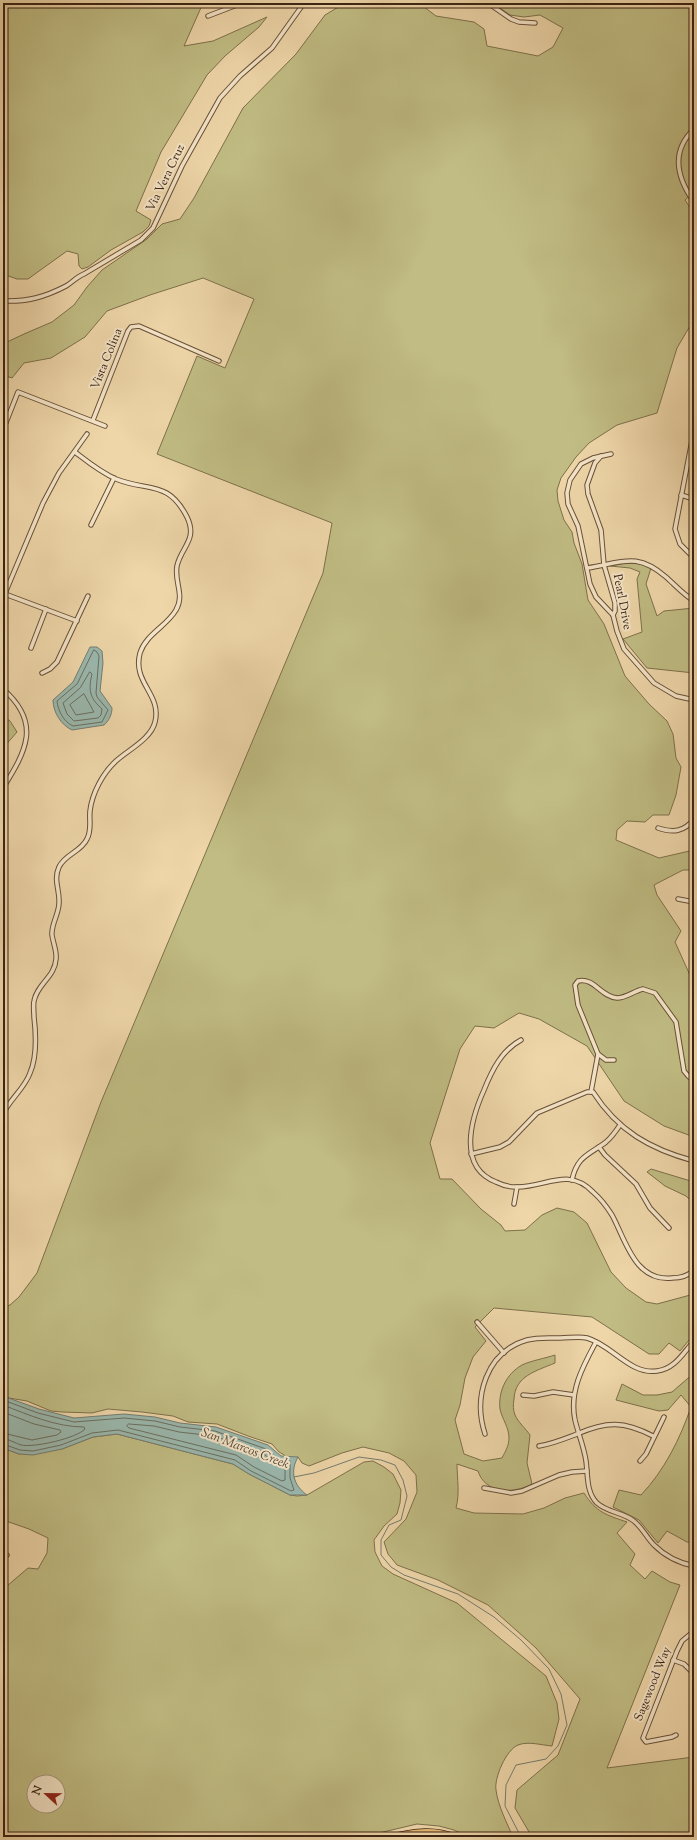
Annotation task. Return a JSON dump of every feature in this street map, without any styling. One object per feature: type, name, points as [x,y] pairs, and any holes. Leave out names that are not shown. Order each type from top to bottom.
[{"type":"main road","points":[[387,1837],[410,1832],[431,1831],[456,1837]]},
{"type":"street","points":[[208,16],[242,3]]},
{"type":"street","name":"Via Vera Cruz","points":[[3,301],[18,302],[35,300],[49,295],[141,240],[153,228],[182,166],[220,98],[240,76],[272,48],[304,3]]},
{"type":"street","points":[[488,3],[511,19],[519,22],[535,23]]},
{"type":"street","points":[[694,128],[683,143],[678,165],[682,182],[694,202]]},
{"type":"street","name":"Vista Colina","points":[[93,420],[131,327],[139,326],[219,361]]},
{"type":"street","points":[[3,430],[18,392],[93,420],[105,426]]},
{"type":"street","points":[[694,430],[675,529],[680,544],[694,558]]},
{"type":"street","points":[[3,598],[43,503],[59,473],[87,434]]},
{"type":"street","points":[[3,1114],[27,1080],[33,1066],[34,1001],[37,990],[50,976],[54,968],[56,957],[52,934],[59,905],[56,877],[58,869],[67,856],[77,850],[87,839],[90,827],[89,813],[91,804],[103,778],[111,766],[146,736],[155,724],[157,713],[156,705],[144,684],[139,670],[139,660],[144,645],[150,636],[172,616],[180,598],[176,572],[191,535],[187,517],[173,497],[166,492],[114,478],[96,469],[75,452]]},
{"type":"street","points":[[611,454],[588,460],[581,464],[576,470],[568,487],[568,504],[578,526],[590,584],[596,597],[613,615]]},
{"type":"street","name":"Pearl Drive","points":[[601,456],[595,463],[587,484],[588,494],[602,530],[604,565],[615,603],[615,611],[613,615],[624,649],[654,683],[665,691],[676,696],[694,700]]},
{"type":"street","points":[[92,525],[114,478]]},
{"type":"street","points":[[681,495],[694,499]]},
{"type":"street","points":[[587,568],[628,561],[637,561],[649,564],[694,601]]},
{"type":"street","points":[[5,594],[77,621]]},
{"type":"street","points":[[42,673],[50,669],[57,662],[88,596]]},
{"type":"street","points":[[31,648],[46,609]]},
{"type":"street","points":[[3,689],[16,702],[22,712],[27,736],[21,759],[3,788]]},
{"type":"street","points":[[658,828],[675,832],[683,829],[694,819]]},
{"type":"street","points":[[678,900],[694,902]]},
{"type":"street","points":[[614,1060],[606,1060],[598,1054],[578,1004],[575,986],[578,981],[587,980],[612,998],[627,996],[634,991],[643,989],[655,993],[676,1022],[684,1071],[694,1080]]},
{"type":"street","points":[[521,1040],[510,1045],[500,1059],[484,1091],[472,1129],[470,1141],[471,1154],[478,1170],[488,1179],[502,1185],[517,1187],[560,1178],[580,1182],[602,1200],[612,1215],[632,1256],[640,1268],[651,1275],[665,1279],[680,1278],[694,1270]]},
{"type":"street","points":[[591,1092],[598,1054]]},
{"type":"street","points":[[471,1154],[500,1147],[509,1142],[537,1114],[587,1092],[593,1092],[603,1108],[635,1137],[653,1148],[694,1161]]},
{"type":"street","points":[[572,1180],[574,1169],[580,1160],[614,1135],[620,1125]]},
{"type":"street","points":[[599,1147],[605,1155],[636,1184],[654,1213],[668,1228]]},
{"type":"street","points":[[514,1204],[517,1187]]},
{"type":"street","points":[[477,1322],[504,1353]]},
{"type":"street","points":[[485,1434],[481,1421],[480,1409],[484,1379],[489,1369],[504,1353],[516,1344],[537,1338],[583,1338],[596,1342],[637,1368],[647,1372],[669,1368],[694,1341]]},
{"type":"street","points":[[596,1342],[583,1367],[574,1394],[574,1419],[586,1459],[591,1496],[597,1504],[607,1510],[634,1521],[655,1546],[668,1556],[683,1564],[694,1566]]},
{"type":"street","points":[[523,1395],[534,1396],[553,1392],[574,1394]]},
{"type":"street","points":[[640,1461],[646,1454],[653,1436],[664,1417]]},
{"type":"street","points":[[538,1446],[548,1445],[578,1433],[615,1424],[627,1424],[653,1436]]},
{"type":"street","points":[[484,1488],[511,1493],[522,1491],[559,1475],[587,1471]]},
{"type":"street","points":[[3,1557],[7,1555]]},
{"type":"street","name":"Sagewood Way","points":[[676,1735],[672,1738],[646,1742],[643,1738],[673,1660],[682,1642],[694,1631]]},
{"type":"street","points":[[673,1660],[684,1664],[694,1674]]},
{"type":"shaded area","points":[[3,3],[203,3],[184,46],[213,41],[267,17],[259,27],[225,56],[207,75],[161,152],[136,211],[151,220],[149,226],[143,232],[111,250],[88,267],[82,269],[79,266],[78,254],[67,251],[28,279],[17,279],[3,274]]},
{"type":"shaded area","points":[[345,3],[419,3],[436,16],[474,22],[484,29],[487,46],[538,56],[553,47],[563,28],[540,15],[524,17],[510,15],[493,3],[694,3],[694,159],[690,174],[693,193],[685,200],[694,214],[694,319],[677,348],[657,413],[617,425],[589,443],[576,457],[561,478],[557,490],[558,501],[564,520],[572,532],[574,543],[582,564],[588,600],[604,624],[625,676],[649,704],[667,721],[673,734],[676,758],[681,767],[676,795],[669,815],[653,815],[645,822],[627,821],[617,830],[616,840],[659,858],[694,850],[694,870],[683,870],[654,885],[657,895],[681,931],[675,942],[694,984],[694,1137],[664,1126],[624,1101],[587,1046],[539,1019],[519,1013],[494,1028],[475,1026],[460,1049],[430,1143],[440,1179],[452,1179],[481,1209],[501,1225],[505,1231],[525,1230],[542,1215],[557,1208],[574,1212],[587,1223],[611,1272],[626,1288],[646,1302],[657,1304],[694,1294],[694,1334],[680,1351],[669,1343],[659,1354],[649,1354],[592,1317],[494,1308],[475,1327],[486,1341],[473,1357],[465,1378],[460,1405],[455,1420],[464,1454],[483,1461],[502,1458],[509,1441],[508,1430],[500,1409],[500,1396],[507,1378],[522,1365],[555,1355],[555,1363],[528,1375],[522,1380],[515,1391],[513,1405],[514,1413],[516,1418],[530,1435],[527,1463],[532,1484],[509,1490],[493,1488],[482,1479],[478,1471],[457,1464],[458,1491],[456,1508],[474,1513],[523,1514],[544,1508],[565,1498],[584,1493],[597,1509],[627,1522],[617,1533],[635,1554],[630,1565],[645,1579],[652,1571],[670,1582],[680,1585],[607,1768],[694,1757],[694,1837],[532,1837],[515,1808],[517,1790],[558,1755],[580,1699],[536,1648],[488,1605],[438,1580],[397,1565],[388,1554],[384,1542],[406,1519],[417,1492],[416,1475],[404,1461],[389,1453],[363,1447],[342,1453],[309,1466],[302,1463],[298,1457],[293,1459],[289,1458],[279,1452],[272,1444],[217,1424],[188,1422],[173,1416],[108,1409],[92,1413],[51,1411],[27,1401],[3,1397],[3,1308],[10,1305],[19,1297],[37,1273],[101,1102],[323,573],[332,523],[157,454],[197,356],[225,368],[254,299],[203,278],[150,295],[107,311],[85,337],[51,358],[24,363],[12,378],[3,375],[3,347],[7,342],[52,322],[74,305],[102,270],[147,239],[162,224],[180,219],[194,198],[243,108],[296,54],[325,15]]},
{"type":"shaded area","points":[[626,563],[638,563],[651,568],[646,584],[657,616],[664,611],[694,608],[694,673],[647,668],[623,639],[642,632],[637,579],[640,572],[630,568],[610,566]]},
{"type":"shaded area","points":[[3,716],[10,721],[17,732],[3,748]]},
{"type":"shaded area","points":[[651,1169],[694,1182],[694,1204],[686,1196],[665,1186],[647,1172]]},
{"type":"shaded area","points":[[694,1373],[694,1543],[687,1542],[667,1531],[658,1543],[639,1520],[613,1507],[619,1490],[641,1495],[657,1476],[682,1431],[691,1407],[681,1395],[668,1410],[659,1411],[616,1400],[622,1384],[643,1395],[657,1395],[672,1392]]},
{"type":"shaded area","points":[[117,1434],[233,1464],[290,1495],[297,1496],[307,1495],[364,1462],[373,1461],[393,1474],[401,1490],[397,1514],[384,1526],[374,1540],[375,1552],[382,1566],[393,1574],[457,1603],[546,1676],[557,1703],[559,1719],[552,1746],[530,1743],[518,1745],[509,1752],[499,1772],[496,1785],[497,1796],[513,1837],[469,1837],[454,1830],[439,1826],[417,1824],[362,1837],[3,1837],[3,1592],[7,1586],[28,1568],[38,1569],[47,1553],[48,1538],[29,1529],[3,1520],[3,1448],[19,1454],[62,1449],[93,1437]]},
{"type":"water","points":[[90,647],[97,647],[102,651],[103,663],[100,691],[112,708],[111,713],[109,719],[104,725],[72,730],[64,725],[58,718],[54,709],[53,700],[73,682]]},
{"type":"water","points":[[3,1396],[39,1409],[74,1418],[124,1414],[155,1417],[180,1423],[216,1427],[268,1445],[281,1456],[298,1457],[294,1467],[294,1478],[302,1491],[307,1495],[290,1495],[233,1464],[117,1434],[93,1437],[62,1449],[33,1455],[19,1454],[3,1448]]},
{"type":"waterway","name":"San Marcos Creek","points":[[294,1477],[314,1473],[359,1457],[381,1460],[395,1465],[403,1480],[407,1496],[401,1520],[389,1525],[381,1540],[381,1555],[391,1567],[404,1575],[458,1594],[494,1617],[521,1640],[549,1669],[561,1694],[567,1725],[558,1746],[546,1759],[516,1765],[506,1785],[505,1806],[521,1837]]}]
